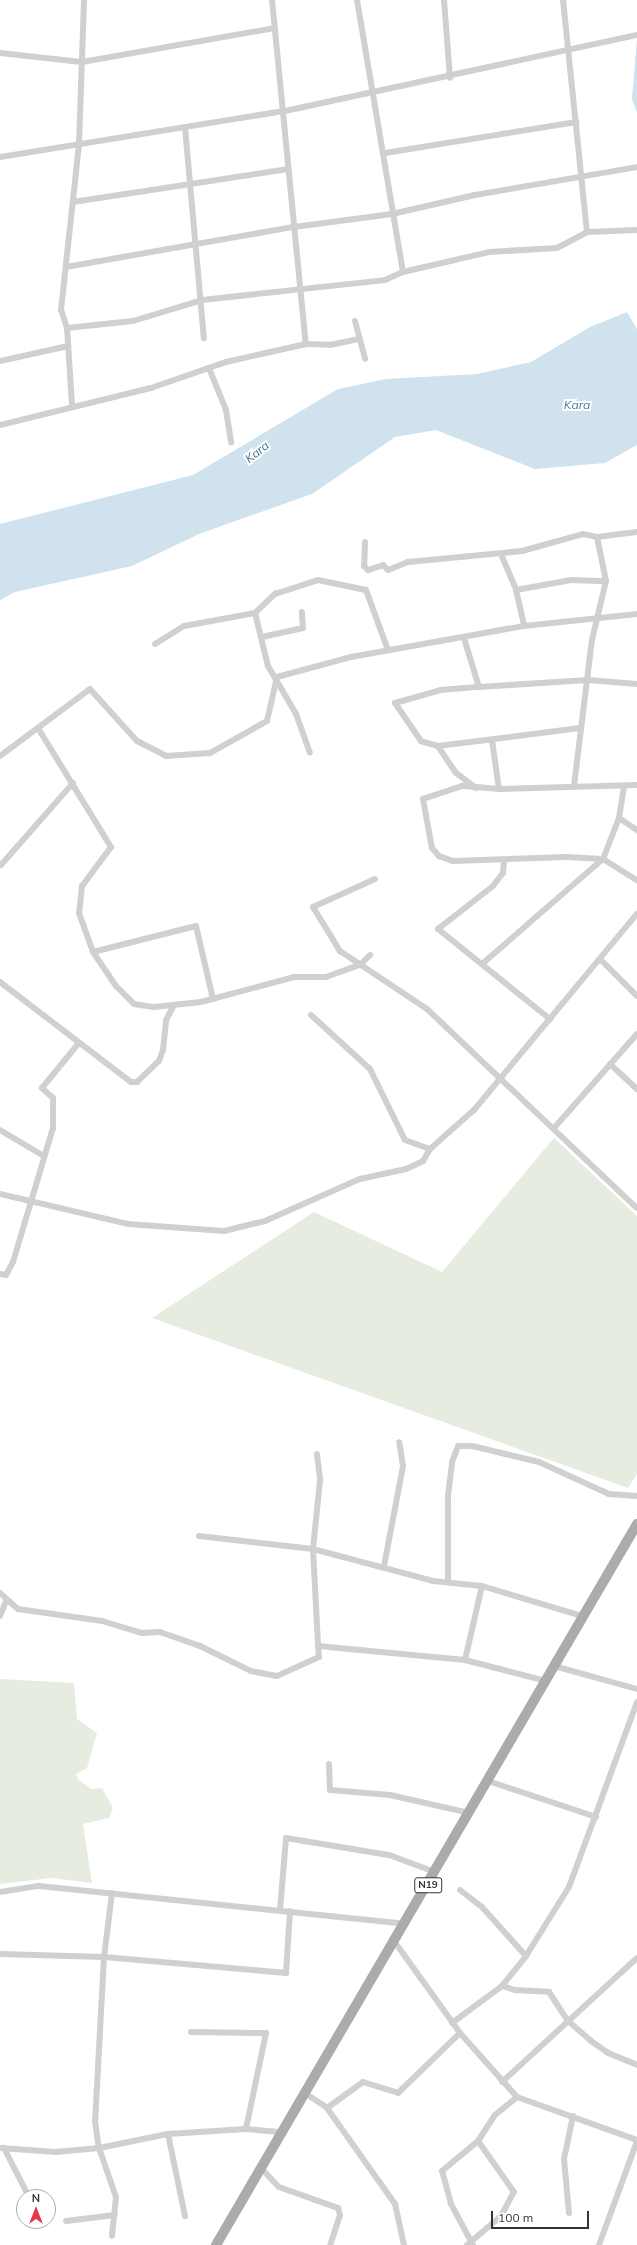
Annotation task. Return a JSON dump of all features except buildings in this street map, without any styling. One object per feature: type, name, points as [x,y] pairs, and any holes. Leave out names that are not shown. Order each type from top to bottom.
[{"type":"main road","name":"N19","points":[[216,2245],[637,1524]]},
{"type":"street","points":[[72,405],[67,328],[61,310],[79,144],[84,0]]},
{"type":"street","points":[[272,0],[285,111],[288,169],[306,344]]},
{"type":"street","points":[[357,0],[385,153],[392,214],[403,272]]},
{"type":"street","points":[[444,0],[450,78]]},
{"type":"street","points":[[563,0],[583,176],[587,232]]},
{"type":"street","points":[[0,53],[82,62],[275,28]]},
{"type":"street","points":[[0,157],[285,111],[450,78],[568,50],[637,36]]},
{"type":"street","points":[[385,153],[577,122]]},
{"type":"street","points":[[184,127],[195,246],[202,300],[204,338]]},
{"type":"street","points":[[66,267],[195,246],[294,227],[392,214],[583,176],[637,167]]},
{"type":"street","points":[[73,202],[288,169]]},
{"type":"street","points":[[67,328],[133,321],[202,300],[299,286],[340,286],[385,280],[403,272],[489,252],[557,248],[587,232],[637,230]]},
{"type":"street","points":[[355,321],[358,339],[365,359]]},
{"type":"street","points":[[0,425],[72,405],[151,388],[209,368],[306,344],[330,345],[358,339]]},
{"type":"street","points":[[0,361],[68,346]]},
{"type":"street","points":[[209,368],[226,410],[231,444]]},
{"type":"street","points":[[365,542],[364,566],[368,570],[383,565],[388,570],[408,562],[441,561],[472,553],[501,554],[583,534],[597,537],[637,532]]},
{"type":"street","points":[[574,786],[580,728],[597,616],[606,581],[597,537]]},
{"type":"street","points":[[501,554],[516,590],[524,626]]},
{"type":"street","points":[[155,644],[184,626],[255,612],[275,594],[318,580],[366,590],[388,650]]},
{"type":"street","points":[[516,590],[571,580],[606,581]]},
{"type":"street","points":[[255,612],[268,666],[277,677],[310,753]]},
{"type":"street","points":[[262,637],[304,628],[302,612]]},
{"type":"street","points":[[277,677],[388,650],[464,638],[524,626],[597,616],[637,614]]},
{"type":"street","points":[[464,638],[479,687]]},
{"type":"street","points":[[0,756],[90,689],[137,741],[166,756],[210,753],[267,721],[277,677]]},
{"type":"street","points":[[580,728],[438,746],[421,741],[395,703],[441,690],[479,687],[588,680],[637,684]]},
{"type":"street","points":[[38,728],[111,847],[82,886],[79,901],[82,928],[93,952],[116,986],[134,1004],[173,1007],[213,999],[294,977],[326,977],[361,964],[370,955]]},
{"type":"street","points":[[492,740],[499,789]]},
{"type":"street","points":[[438,746],[456,773],[476,788]]},
{"type":"street","points":[[1,865],[73,783]]},
{"type":"street","points":[[482,964],[603,859],[619,818],[624,785]]},
{"type":"street","points":[[637,785],[499,789],[462,786],[423,799],[432,848],[439,856],[453,861],[504,861],[566,857],[603,859],[637,880]]},
{"type":"street","points":[[619,818],[637,830]]},
{"type":"street","points":[[504,861],[503,873],[493,886],[438,929],[550,1019]]},
{"type":"street","points":[[376,879],[313,907],[340,951],[427,1009],[457,1040],[502,1078],[637,1208]]},
{"type":"street","points":[[0,1194],[30,1204],[128,1224],[224,1231],[265,1221],[360,1179],[406,1169],[423,1161],[430,1149],[474,1110],[637,914]]},
{"type":"street","points":[[93,952],[196,926],[213,999]]},
{"type":"street","points":[[600,959],[637,996]]},
{"type":"street","points":[[0,982],[126,1080],[137,1082],[159,1061],[163,1050],[166,1020],[173,1007]]},
{"type":"street","points":[[311,1015],[370,1069],[405,1140],[430,1149]]},
{"type":"street","points":[[554,1128],[637,1034]]},
{"type":"street","points":[[0,1274],[6,1275],[13,1262],[53,1128],[53,1098],[42,1088],[78,1044]]},
{"type":"street","points":[[610,1064],[637,1089]]},
{"type":"street","points":[[0,1130],[44,1156]]},
{"type":"street","points":[[384,1566],[403,1466],[399,1442]]},
{"type":"street","points":[[448,1579],[448,1496],[452,1462],[458,1446],[472,1446],[539,1462],[609,1494],[637,1496]]},
{"type":"street","points":[[0,1593],[6,1601],[18,1609],[102,1621],[142,1633],[160,1632],[200,1646],[251,1671],[277,1676],[320,1657],[318,1646],[314,1549],[320,1480],[317,1454]]},
{"type":"street","points":[[199,1536],[314,1549],[384,1566],[434,1581],[448,1579],[482,1586],[582,1616]]},
{"type":"street","points":[[465,1660],[482,1586]]},
{"type":"street","points":[[0,1616],[6,1601]]},
{"type":"street","points":[[318,1646],[465,1660],[546,1681]]},
{"type":"street","points":[[554,1666],[637,1688]]},
{"type":"street","points":[[452,2023],[502,1986],[526,1956],[569,1887],[596,1818],[637,1702]]},
{"type":"street","points":[[329,1764],[330,1790],[390,1795],[469,1813]]},
{"type":"street","points":[[488,1781],[596,1818]]},
{"type":"street","points":[[280,1910],[286,1838],[389,1855],[435,1872]]},
{"type":"street","points":[[0,1892],[39,1886],[404,1924]]},
{"type":"street","points":[[460,1890],[482,1907],[526,1956]]},
{"type":"street","points":[[112,1893],[104,1957],[95,2121],[99,2148],[116,2197],[112,2236]]},
{"type":"street","points":[[0,1954],[104,1957],[286,1973],[290,1911]]},
{"type":"street","points":[[394,1941],[452,2023],[502,2082],[517,2097],[573,2116],[637,2141],[599,2245]]},
{"type":"street","points":[[502,2082],[567,2020],[637,1958]]},
{"type":"street","points":[[502,1986],[515,1990],[548,1992],[567,2020],[608,2053],[637,2065]]},
{"type":"street","points":[[191,2032],[266,2033],[246,2129]]},
{"type":"street","points":[[327,2108],[363,2082],[398,2093],[460,2033]]},
{"type":"street","points":[[305,2093],[327,2108],[395,2204],[404,2245]]},
{"type":"street","points":[[478,2141],[514,2192],[501,2216],[470,2243],[451,2204],[442,2171],[478,2141],[495,2115],[517,2097]]},
{"type":"street","points":[[569,2213],[564,2159],[573,2116]]},
{"type":"street","points":[[2,2148],[56,2152],[99,2148],[168,2134],[246,2129],[282,2132]]},
{"type":"street","points":[[168,2134],[185,2216]]},
{"type":"street","points":[[2,2148],[25,2189]]},
{"type":"street","points":[[261,2168],[279,2187],[338,2208],[340,2215],[330,2245]]},
{"type":"street","points":[[66,2221],[115,2215]]},
{"type":"shaded area","points":[[554,1138],[637,1216],[637,1474],[628,1488],[152,1318],[314,1212],[442,1272]]},
{"type":"shaded area","points":[[0,1679],[74,1683],[77,1719],[97,1733],[87,1768],[76,1774],[78,1779],[91,1789],[102,1788],[113,1808],[109,1818],[83,1824],[92,1883],[51,1878],[0,1884]]},
{"type":"water","points":[[637,38],[637,113],[632,99]]},
{"type":"water","name":"Kara","points":[[627,312],[637,329],[637,445],[605,463],[535,469],[436,430],[395,437],[312,494],[199,534],[132,566],[15,592],[0,600],[0,524],[193,475],[338,389],[386,379],[477,374],[531,362],[590,327]]}]
